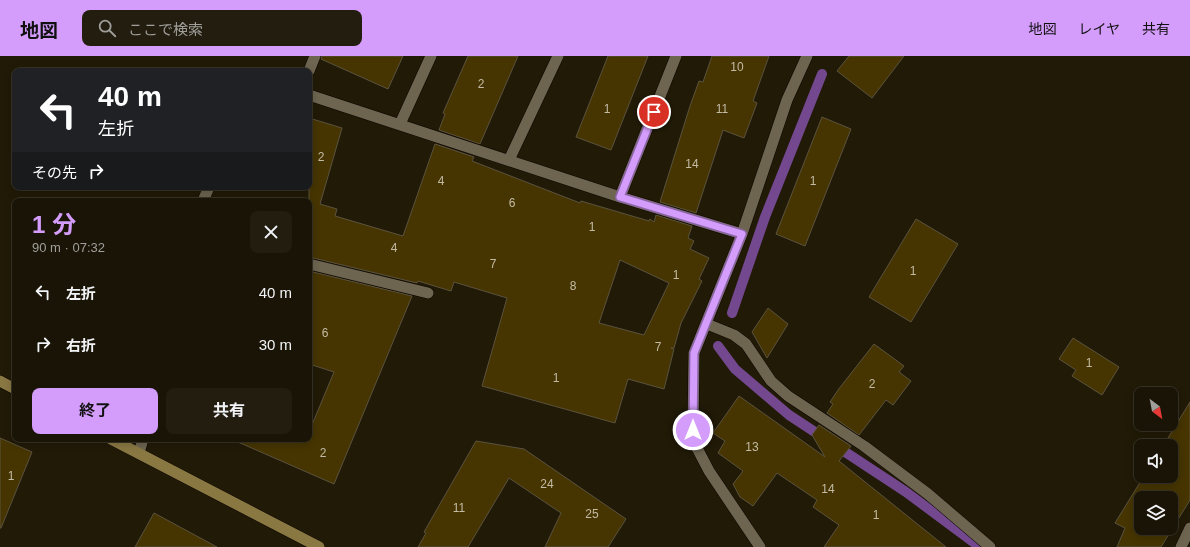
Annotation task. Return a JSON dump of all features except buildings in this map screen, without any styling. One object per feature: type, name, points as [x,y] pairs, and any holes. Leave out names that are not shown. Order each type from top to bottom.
[{"type":"main road","points":[[0,381],[12,387]]},
{"type":"main road","points":[[117,442],[319,547]]},
{"type":"street","points":[[311,68],[316,56]]},
{"type":"street","points":[[400,124],[431,56]]},
{"type":"street","points":[[509,160],[558,56]]},
{"type":"street","points":[[620,197],[676,56]]},
{"type":"street","points":[[760,547],[710,471],[697,448],[693,430],[694,353],[707,324],[742,234],[787,100],[807,56]]},
{"type":"street","points":[[312,96],[620,197],[742,234]]},
{"type":"street","points":[[312,265],[428,293]]},
{"type":"street","points":[[707,324],[734,335],[746,344],[771,381],[788,396],[864,446],[915,484],[990,547]]},
{"type":"street","points":[[139,453],[141,442]]},
{"type":"street","points":[[1181,547],[1190,528]]},
{"type":"waterway","points":[[732,313],[765,217],[822,74]]},
{"type":"waterway","points":[[718,346],[735,369],[789,415],[906,492],[980,547]]},
{"type":"route","points":[[654,112],[620,197],[742,234],[707,324],[694,353],[693,430]]}]
